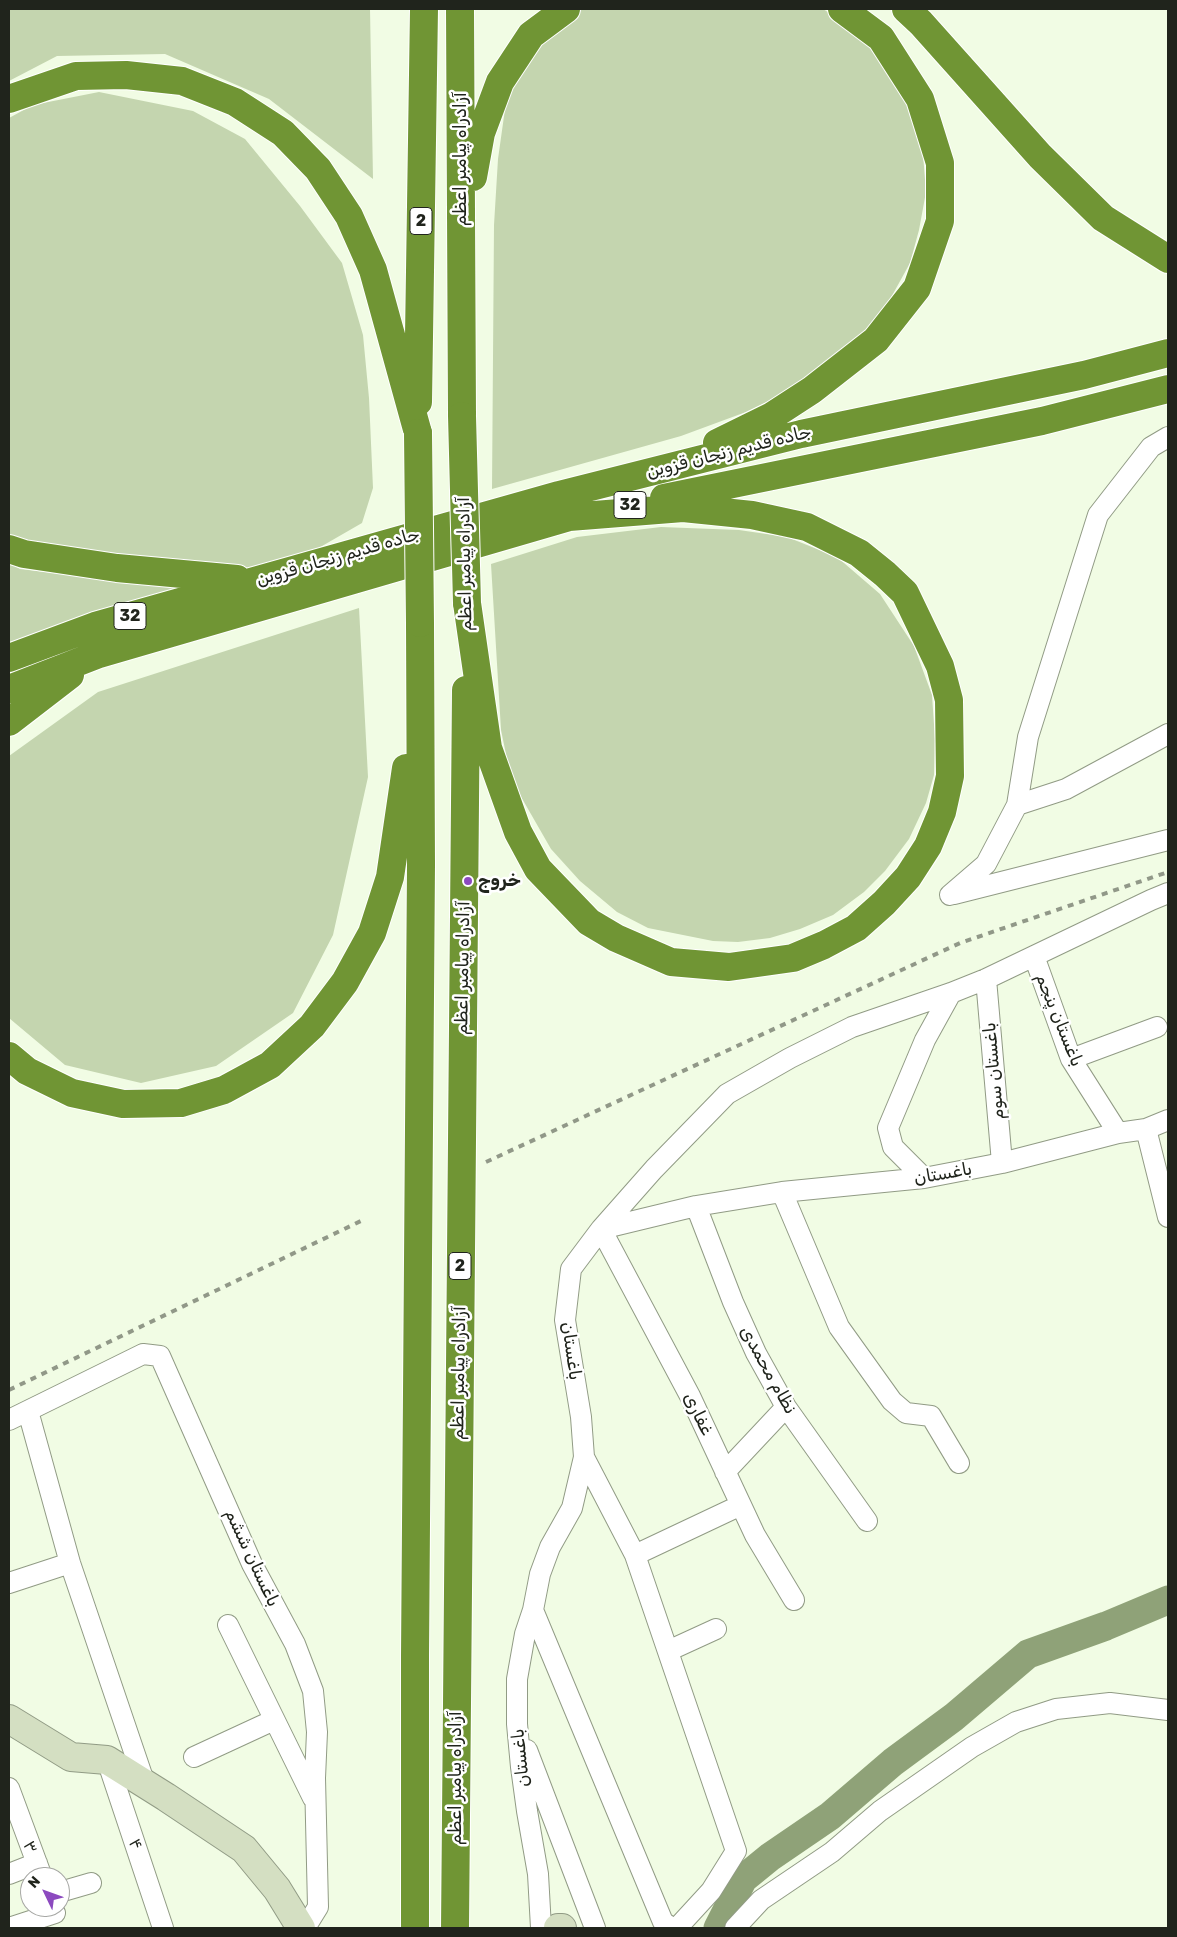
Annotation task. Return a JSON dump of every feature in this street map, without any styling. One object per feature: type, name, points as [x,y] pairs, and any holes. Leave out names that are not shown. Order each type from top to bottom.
[{"type":"highway","name":"2","points":[[415,1928],[415,1646],[421,865],[418,433],[424,9]]},
{"type":"highway","name":"آزادراه پیامبر اعظم","points":[[455,1928],[467,603],[462,416],[460,9]]},
{"type":"highway","points":[[461,247],[481,133],[500,82],[531,35],[566,9]]},
{"type":"highway","points":[[666,468],[772,416],[812,390],[876,340],[917,288],[940,221],[940,163],[920,99],[881,38],[842,9]]},
{"type":"highway","points":[[906,9],[921,23],[1040,156],[1103,218],[1168,259]]},
{"type":"highway","points":[[9,99],[76,76],[126,75],[182,80],[235,102],[283,133],[318,169],[349,216],[372,270],[418,433]]},
{"type":"highway","name":"جاده قدیم زنجان قزوین","points":[[9,658],[95,626],[559,495],[801,434],[1084,375],[1168,353]]},
{"type":"highway","name":"جاده قدیم زنجان قزوین","points":[[9,689],[99,654],[569,517],[1042,421],[1168,389]]},
{"type":"highway","points":[[467,603],[488,748],[518,832],[538,869],[589,922],[616,938],[671,962],[729,967],[792,958],[824,945],[856,928],[884,903],[908,877],[928,846],[942,812],[950,776],[949,700],[940,666],[904,594],[885,574],[859,553],[806,527],[752,515],[683,508],[569,517]]},
{"type":"highway","points":[[9,549],[24,554],[117,568],[254,580]]},
{"type":"highway","points":[[9,722],[17,714],[99,654]]},
{"type":"highway","points":[[9,1056],[27,1071],[72,1093],[123,1104],[180,1103],[224,1090],[270,1065],[312,1026],[345,982],[372,932],[390,877],[399,826],[420,660]]},
{"type":"street","points":[[1168,437],[1151,447],[1098,514],[1028,737],[1018,805],[986,864],[950,895],[1168,840]]},
{"type":"street","points":[[1018,805],[1066,789],[1168,734]]},
{"type":"street","points":[[601,1229],[654,1169],[727,1094],[790,1058],[852,1027],[986,979],[1151,900],[1168,894]]},
{"type":"street","name":"باغستان پنجم","points":[[1034,956],[1071,1059],[1118,1133]]},
{"type":"street","name":"باغستان سوم","points":[[986,979],[1002,1163]]},
{"type":"street","points":[[924,1178],[893,1147],[888,1128],[925,1040],[951,993]]},
{"type":"street","points":[[1071,1059],[1157,1027]]},
{"type":"street","name":"باغستان","points":[[541,1928],[538,1874],[527,1811],[517,1724],[517,1679],[525,1634],[533,1610],[540,1574],[550,1547],[572,1508],[584,1457],[581,1417],[565,1320],[572,1269],[601,1229],[696,1206],[782,1192],[924,1178],[1002,1163],[1118,1133],[1146,1129],[1168,1120]]},
{"type":"street","points":[[1146,1129],[1168,1217]]},
{"type":"street","points":[[782,1192],[839,1327],[892,1401],[906,1413],[931,1416],[959,1463]]},
{"type":"street","name":"نظام محمدی","points":[[696,1206],[733,1302],[756,1353],[786,1407],[866,1521]]},
{"type":"street","name":"غفاری","points":[[601,1229],[690,1396],[755,1535],[794,1600]]},
{"type":"street","name":"باغستان ششم","points":[[9,1420],[143,1354],[160,1356],[252,1564],[295,1644],[313,1691],[318,1732],[316,1804],[318,1908],[305,1928]]},
{"type":"street","points":[[725,1472],[786,1407]]},
{"type":"street","points":[[28,1411],[70,1563],[145,1784]]},
{"type":"street","points":[[584,1457],[635,1555],[736,1851],[711,1891],[677,1928]]},
{"type":"street","points":[[635,1555],[741,1505]]},
{"type":"street","points":[[9,1584],[70,1563]]},
{"type":"street","points":[[533,1610],[664,1922],[672,1928]]},
{"type":"street","points":[[228,1625],[316,1804]]},
{"type":"street","points":[[668,1652],[716,1629]]},
{"type":"street","points":[[735,1928],[761,1900],[832,1852],[880,1811],[972,1747],[1016,1722],[1056,1708],[1110,1704],[1168,1710]]},
{"type":"street","points":[[9,1719],[71,1756],[107,1760],[244,1849],[277,1889],[301,1928]]},
{"type":"street","points":[[194,1758],[274,1720]]},
{"type":"street","points":[[517,1724],[594,1928]]},
{"type":"street","name":"۴","points":[[107,1760],[163,1928]]},
{"type":"street","name":"۳","points":[[9,1788],[38,1867]]},
{"type":"street","points":[[70,1889],[91,1882]]},
{"type":"street","points":[[15,1927],[52,1917]]},
{"type":"street","points":[[558,1928],[562,1928]]},
{"type":"green space","points":[[9,9],[370,9],[373,179],[269,99],[165,54],[57,56],[9,81]]},
{"type":"green space","points":[[579,9],[823,9],[845,23],[869,46],[890,74],[913,115],[923,154],[926,192],[919,230],[910,263],[888,303],[860,337],[789,391],[746,412],[681,436],[492,489],[494,225],[498,159],[506,102],[520,68],[538,44]]},
{"type":"green space","points":[[99,92],[193,111],[245,139],[300,206],[342,263],[363,335],[369,398],[373,488],[362,523],[303,557],[252,569],[216,570],[31,546],[9,536],[9,118],[33,105]]},
{"type":"green space","points":[[661,527],[739,530],[787,537],[837,557],[880,594],[914,646],[932,695],[935,739],[934,775],[926,803],[909,839],[885,871],[864,892],[833,915],[800,929],[770,938],[738,942],[713,941],[648,928],[617,912],[580,881],[551,849],[520,795],[508,764],[501,730],[491,564],[577,537]]},
{"type":"green space","points":[[9,563],[20,569],[179,588],[9,649]]},
{"type":"green space","points":[[359,608],[368,777],[333,935],[293,1013],[216,1066],[141,1083],[65,1065],[9,1018],[9,756],[98,692]]},
{"type":"waterway","points":[[718,1928],[743,1879],[770,1857],[830,1816],[893,1762],[954,1717],[1028,1654],[1106,1626],[1168,1600]]},
{"type":"railway","points":[[486,1162],[960,943],[1168,872]]},
{"type":"railway","points":[[9,1390],[365,1219]]},
{"type":"place","name":"خروج","points":[[468,881]]}]
